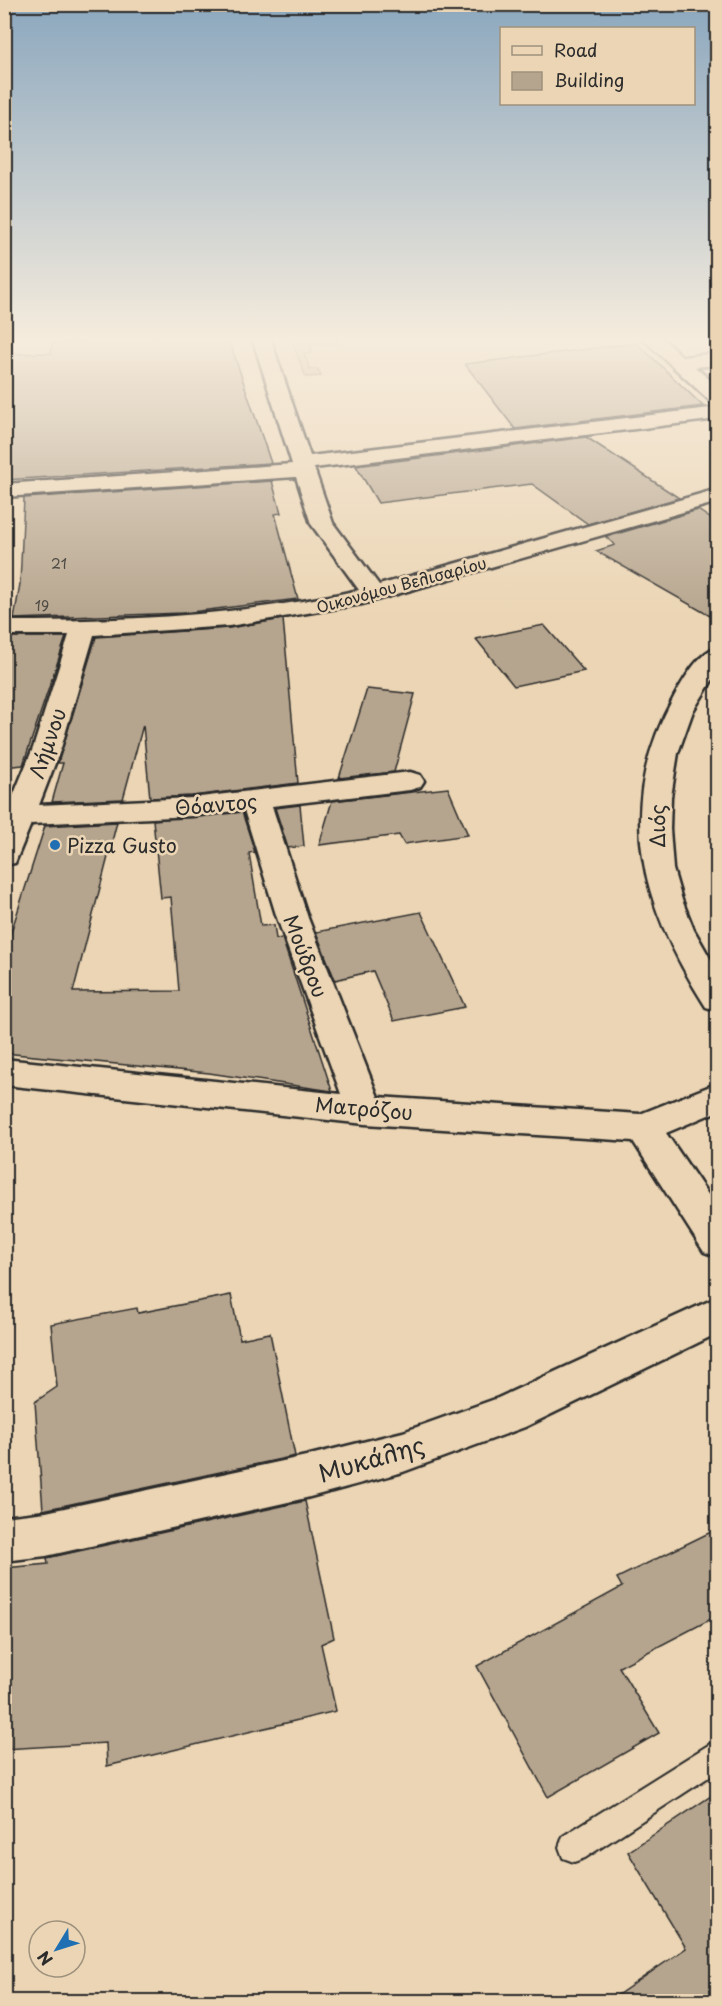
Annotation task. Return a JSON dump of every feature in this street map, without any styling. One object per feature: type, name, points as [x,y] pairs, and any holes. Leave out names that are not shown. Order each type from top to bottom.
[{"type":"street","points":[[291,431],[326,533],[374,594]]},
{"type":"street","points":[[6,497],[303,466],[579,431]]},
{"type":"street","name":"Οικονόμου Βελισαρίου","points":[[4,628],[84,628],[256,616],[306,610],[374,594],[717,495]]},
{"type":"street","name":"Λήμνου","points":[[4,856],[35,778],[84,628]]},
{"type":"street","name":"Διός","points":[[717,654],[688,692],[670,728],[658,782],[656,850],[661,882],[679,933],[717,999]]},
{"type":"street","points":[[4,780],[35,778]]},
{"type":"street","name":"Θόαντος","points":[[21,815],[192,807],[410,781]]},
{"type":"street","name":"Μούδρου","points":[[256,800],[291,917],[365,1110]]},
{"type":"street","name":"Ματρόζου","points":[[4,1072],[365,1110],[643,1128],[717,1096]]},
{"type":"street","points":[[643,1128],[717,1241]]},
{"type":"street","name":"Μυκάλης","points":[[4,1539],[46,1534],[306,1477],[403,1452],[510,1413],[717,1314]]},
{"type":"lane","points":[[574,1847],[717,1753]]},
{"type":"building","points":[[4,431],[260,431],[271,463],[4,480]]},
{"type":"building","points":[[586,437],[679,498],[588,524],[532,484],[378,503],[356,466]]},
{"type":"building","points":[[272,481],[281,513],[275,514],[298,599],[183,613],[14,619],[20,584],[24,498]]},
{"type":"building","points":[[698,510],[717,523],[717,620],[596,551],[615,545],[606,537]]},
{"type":"building","points":[[283,619],[298,783],[192,796],[150,798],[143,725],[123,799],[52,802],[63,763],[58,763],[96,637],[229,628]]},
{"type":"building","points":[[544,625],[584,671],[514,686],[476,639]]},
{"type":"building","points":[[4,637],[66,637],[23,765],[4,767]]},
{"type":"building","points":[[367,689],[415,694],[394,772],[339,778]]},
{"type":"building","points":[[448,788],[468,835],[404,844],[399,835],[319,845],[332,801]]},
{"type":"building","points":[[300,805],[304,846],[288,848],[275,808]]},
{"type":"building","points":[[242,812],[255,852],[249,853],[261,926],[274,925],[276,939],[282,938],[332,1091],[209,1073],[4,1053],[4,954],[45,826],[117,822],[73,992],[179,991],[171,897],[161,898],[153,820]]},
{"type":"building","points":[[421,912],[465,1007],[394,1021],[373,971],[335,980],[316,932]]},
{"type":"building","points":[[231,1295],[240,1339],[270,1333],[295,1456],[43,1510],[35,1402],[57,1387],[51,1324],[137,1308],[138,1313]]},
{"type":"building","points":[[305,1501],[334,1638],[321,1644],[336,1711],[107,1766],[106,1743],[4,1749],[4,1568],[48,1564],[47,1558]]},
{"type":"building","points":[[717,1529],[717,1616],[619,1667],[659,1733],[548,1797],[477,1666],[622,1587],[617,1578]]},
{"type":"building","points":[[717,1792],[717,2001],[609,2001],[686,1948],[628,1852]]},
{"type":"place","name":"Pizza Gusto","points":[[55,845]]}]
